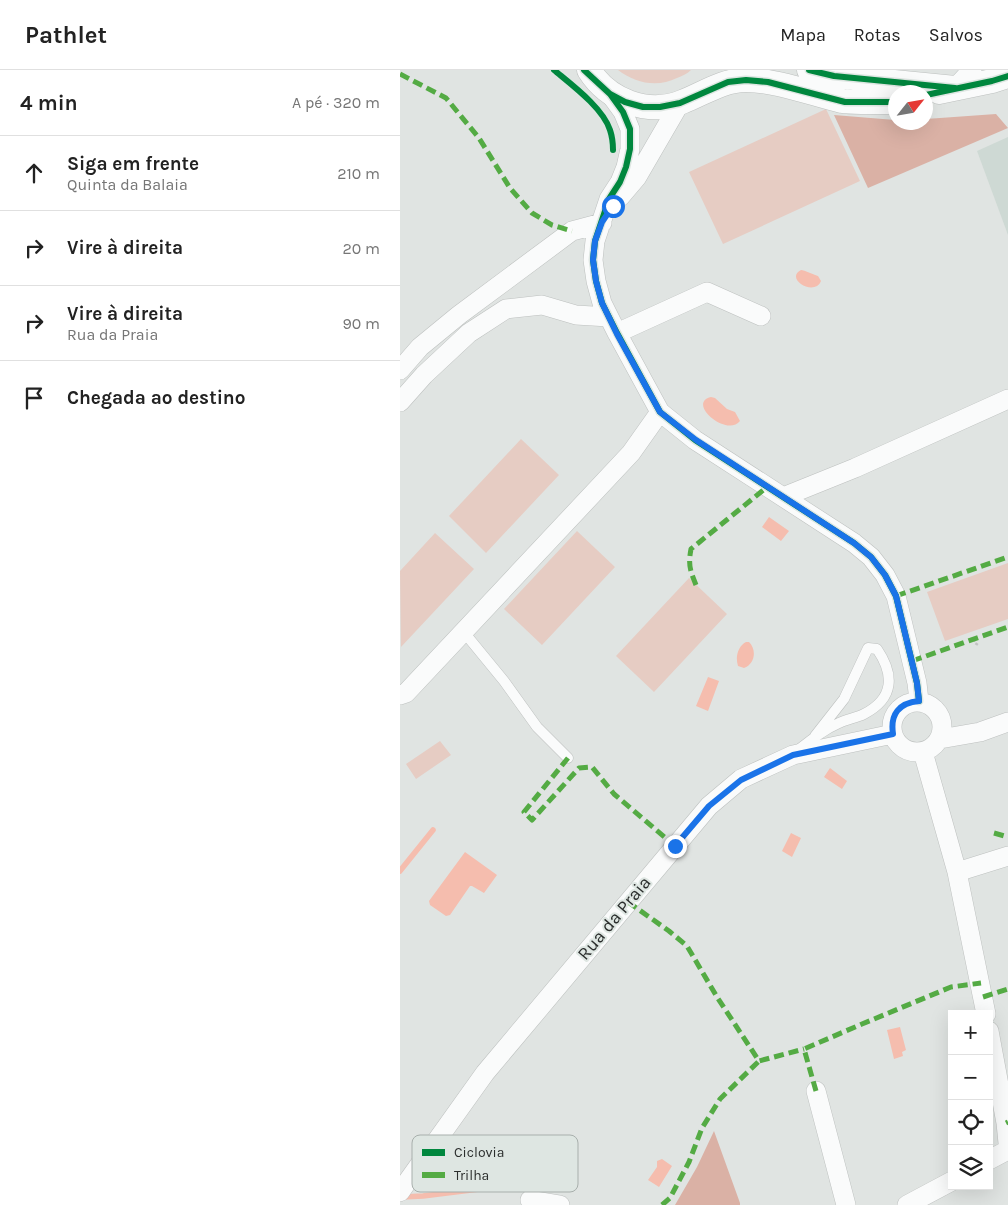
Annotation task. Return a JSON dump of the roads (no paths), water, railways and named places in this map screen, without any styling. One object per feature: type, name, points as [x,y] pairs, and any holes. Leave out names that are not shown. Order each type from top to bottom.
[{"type":"street","points":[[401,367],[420,347],[459,314],[572,231],[602,222],[637,177],[688,99],[712,82],[720,70]]},
{"type":"street","points":[[809,70],[834,76],[955,88]]},
{"type":"street","points":[[955,88],[972,70]]},
{"type":"street","points":[[595,78],[625,102],[643,106],[660,107],[688,99],[728,82],[746,80],[768,82],[845,102],[888,102]]},
{"type":"street","points":[[595,78],[623,112],[630,129],[630,149],[626,167],[620,182],[609,199],[595,241],[593,260],[602,303],[613,325],[660,412],[696,440],[854,543],[871,557],[885,575],[896,596],[917,683],[919,701]]},
{"type":"street","points":[[933,93],[1003,80]]},
{"type":"street","points":[[400,402],[424,375],[469,333],[506,309],[542,306],[613,325],[707,292],[761,316]]},
{"type":"street","points":[[783,497],[855,468],[1008,399]]},
{"type":"street","points":[[400,695],[406,693],[631,453],[660,412]]},
{"type":"street","points":[[919,701],[927,703],[940,714],[942,731],[940,739],[930,749],[916,753],[901,747],[893,734],[892,726],[893,718],[903,705],[919,701]]},
{"type":"street","points":[[940,739],[980,732],[1008,722]]},
{"type":"street","name":"Rua da Praia","points":[[441,1135],[486,1073],[709,806],[741,780],[793,755],[893,734]]},
{"type":"street","points":[[923,752],[957,872],[985,1010]]},
{"type":"street","points":[[957,872],[1008,856]]},
{"type":"street","points":[[993,1052],[1008,1143]]},
{"type":"street","points":[[816,1091],[846,1205]]},
{"type":"street","points":[[993,1158],[1008,1150]]},
{"type":"street","name":"Rua da Praia","points":[[400,1192],[412,1175]]},
{"type":"street","points":[[908,1205],[948,1183]]},
{"type":"street","points":[[530,1200],[560,1205]]},
{"type":"lane","points":[[463,631],[504,681],[537,727],[568,758]]},
{"type":"lane","points":[[793,755],[815,736],[844,699],[868,648],[877,649],[885,661],[889,685],[886,694],[878,705],[864,714],[838,723],[815,736]]},
{"type":"waterway","points":[[400,871],[433,830]]},
{"type":"waterway","points":[[402,1197],[455,1192]]}]
